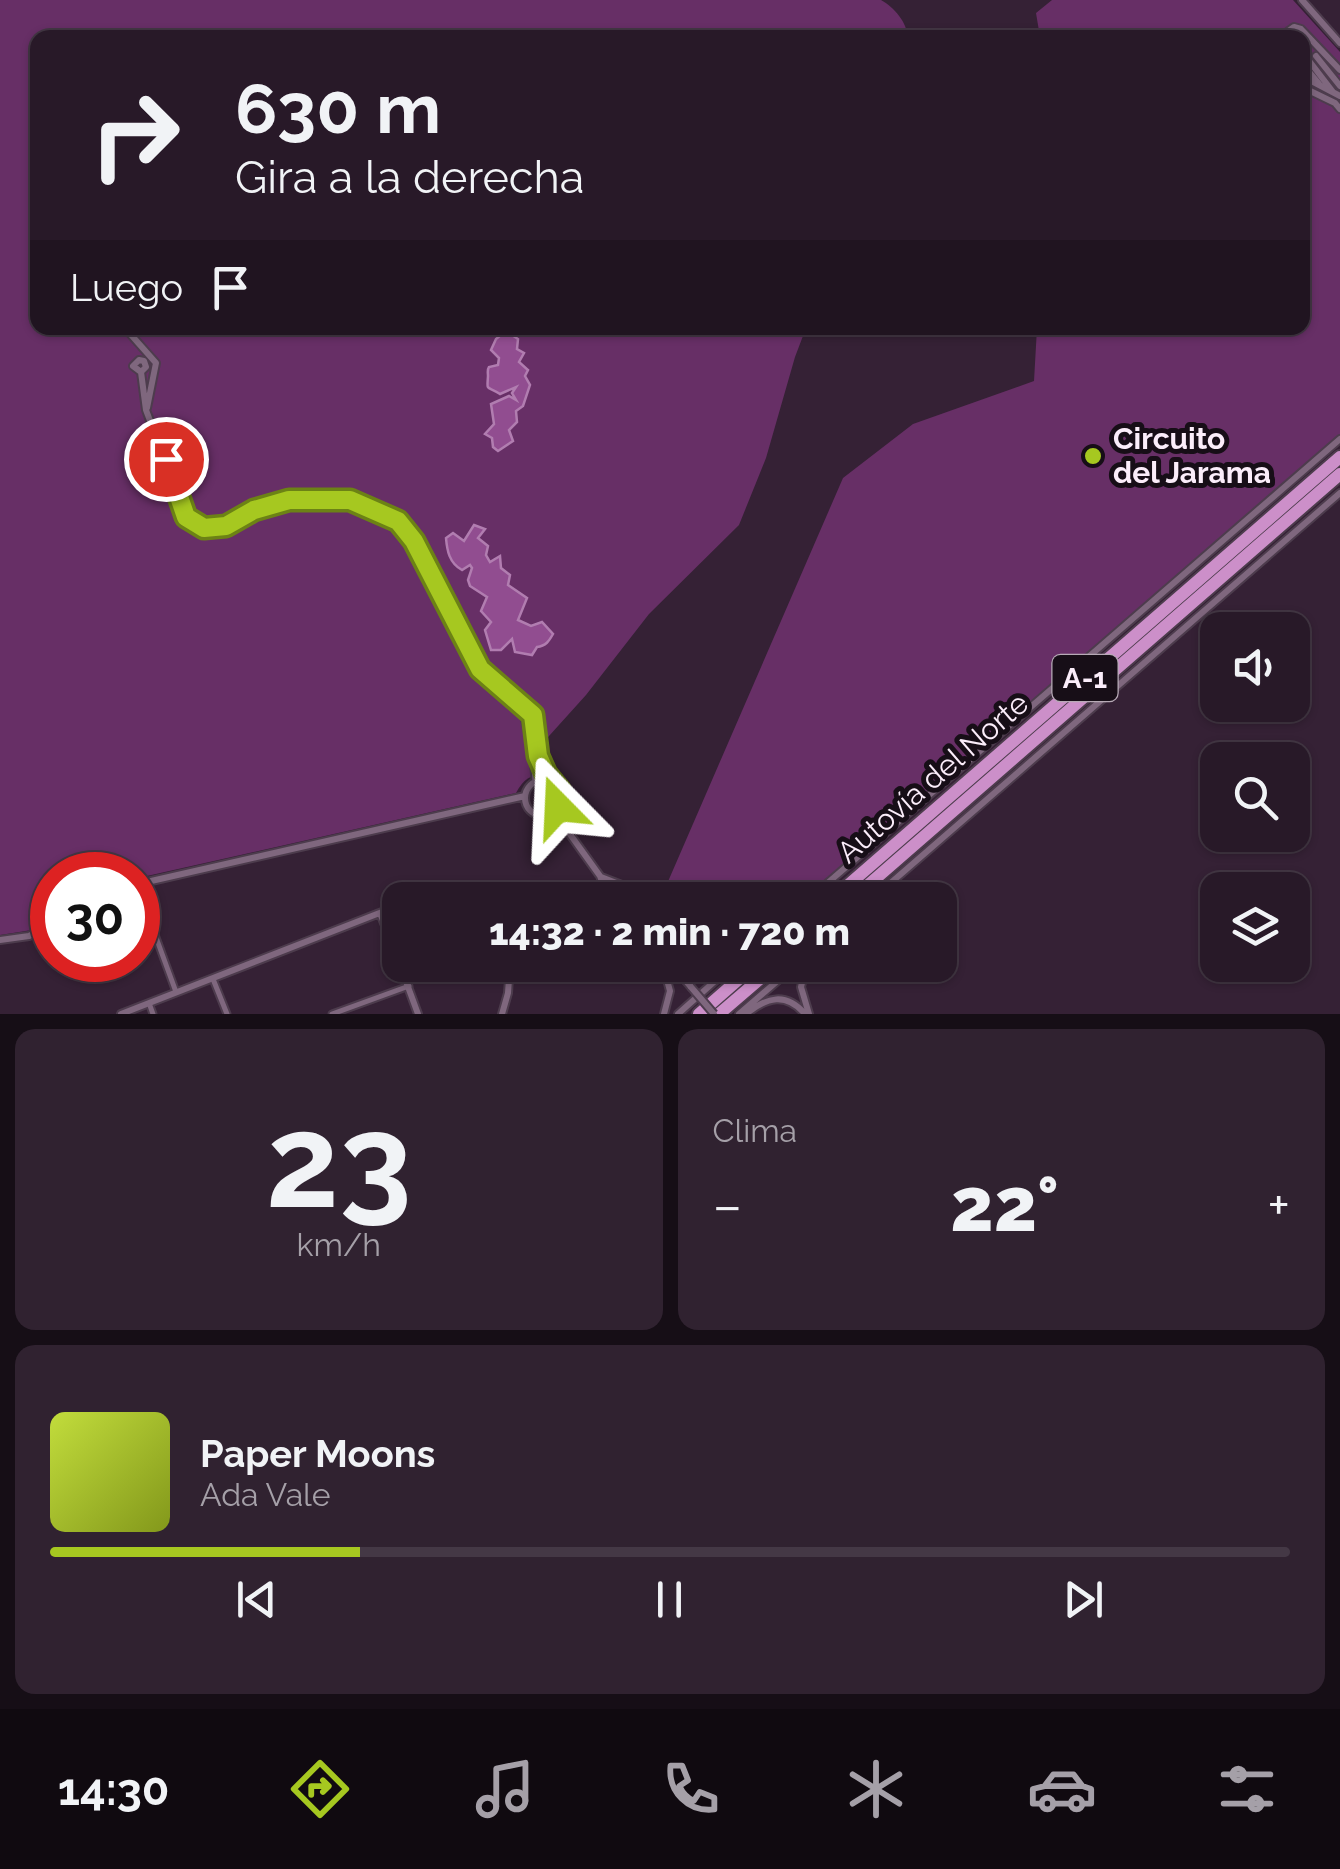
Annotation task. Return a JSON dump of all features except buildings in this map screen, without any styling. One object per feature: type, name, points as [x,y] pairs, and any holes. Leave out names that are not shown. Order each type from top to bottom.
[{"type":"highway","name":"Autovía del Norte","points":[[852,882],[1340,457]]},
{"type":"highway","name":"Autovía del Norte","points":[[872,882],[1340,474]]},
{"type":"highway","points":[[699,1014],[736,982]]},
{"type":"highway","points":[[716,1014],[755,982]]},
{"type":"street","points":[[1302,0],[1340,43]]},
{"type":"street","points":[[1310,60],[1340,70]]},
{"type":"street","points":[[1310,60],[1340,86]]},
{"type":"street","points":[[1310,60],[1328,92]]},
{"type":"street","points":[[1310,60],[1338,102]]},
{"type":"street","points":[[1310,81],[1338,102]]},
{"type":"street","points":[[1310,90],[1338,102]]},
{"type":"street","points":[[132,335],[156,362],[146,410]]},
{"type":"street","points":[[154,358],[141,372],[146,410],[186,517],[204,528],[226,526],[254,510],[289,500],[350,500],[398,521],[414,541],[442,592],[471,657],[533,715],[528,749],[537,772],[535,783],[525,796],[160,879]]},
{"type":"street","points":[[829,882],[1340,439]]},
{"type":"street","points":[[892,882],[1340,493]]},
{"type":"street","points":[[525,796],[526,806],[534,814],[548,815],[554,812],[561,796],[538,756],[531,722]]},
{"type":"street","points":[[535,783],[552,782]]},
{"type":"street","points":[[554,812],[601,882]]},
{"type":"street","points":[[600,876],[614,882]]},
{"type":"street","points":[[120,1014],[380,913],[382,918]]},
{"type":"street","points":[[0,940],[30,934]]},
{"type":"street","points":[[160,949],[176,993]]},
{"type":"street","points":[[213,979],[227,1014]]},
{"type":"street","points":[[406,982],[418,1014]]},
{"type":"street","points":[[502,1014],[508,982]]},
{"type":"street","points":[[664,1014],[670,990],[668,982]]},
{"type":"street","points":[[687,982],[716,1014]]},
{"type":"street","points":[[678,1014],[714,982]]},
{"type":"street","points":[[742,1014],[777,982]]},
{"type":"street","points":[[802,982],[807,1014]]},
{"type":"street","points":[[332,1014],[408,986]]},
{"type":"street","points":[[742,1014],[776,998],[790,1000],[807,1014]]},
{"type":"street","points":[[149,1003],[153,1014]]},
{"type":"shaded area","points":[[0,0],[881,0],[891,7],[906,30],[30,30],[30,335],[803,335],[766,458],[739,525],[649,614],[540,746],[552,775],[531,777],[516,793],[160,873],[160,852],[30,852],[30,930],[0,935]]},
{"type":"shaded area","name":"Circuito del Jarama","points":[[1052,0],[1293,0],[1340,52],[1340,434],[826,882],[668,882],[843,478],[913,424],[1034,381],[1037,335],[1310,335],[1310,30],[1039,30],[1036,13]]},
{"type":"shaded area","points":[[512,335],[518,339],[517,349],[524,353],[519,362],[528,370],[525,376],[530,385],[523,406],[516,411],[517,422],[509,430],[513,441],[498,451],[492,438],[485,434],[494,424],[491,404],[509,396],[516,400],[512,393],[516,387],[500,394],[488,386],[489,367],[498,365],[499,358],[491,350],[496,339]]},
{"type":"shaded area","points":[[474,525],[485,529],[478,538],[488,546],[486,555],[490,562],[500,556],[501,568],[510,575],[508,585],[527,598],[518,620],[531,626],[542,622],[553,634],[532,655],[515,652],[512,639],[501,650],[491,650],[485,630],[491,622],[481,611],[487,597],[470,586],[472,568],[470,565],[462,570],[454,564],[446,543],[453,533],[464,541]]},
{"type":"place","name":"Circuito del Jarama","points":[[1093,456]]},
{"type":"route","points":[[166,459],[186,517],[204,528],[226,526],[254,510],[289,500],[350,500],[398,521],[414,541],[448,603],[471,657],[536,720],[538,756],[560,791],[558,807]]}]
